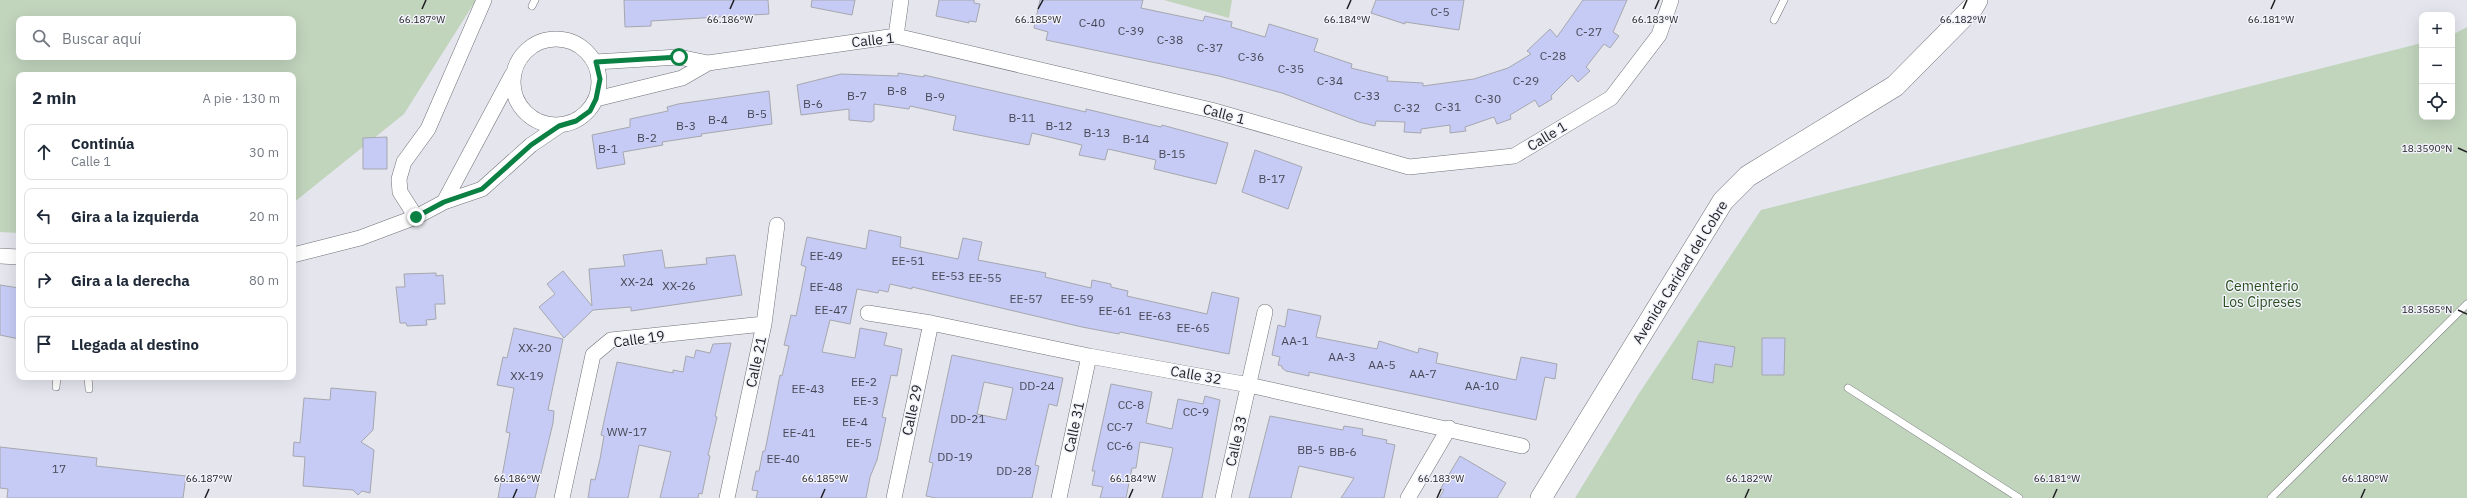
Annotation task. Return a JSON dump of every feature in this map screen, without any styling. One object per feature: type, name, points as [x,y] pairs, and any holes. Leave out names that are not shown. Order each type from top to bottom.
[{"type":"street","points":[[416,217],[400,192],[399,179],[404,162],[428,129],[484,0]]},
{"type":"street","points":[[896,36],[901,0]]},
{"type":"street","name":"Calle 1","points":[[596,62],[679,57],[708,63],[896,36],[1211,110],[1409,167],[1514,156],[1611,98],[1659,35],[1671,0]]},
{"type":"street","name":"Avenida Caridad del Cobre","points":[[1541,498],[1723,201],[1748,176],[1895,86],[1973,7],[1976,0]]},
{"type":"street","points":[[296,254],[360,238],[416,217],[444,202],[482,189],[531,145],[559,126],[576,121],[590,111],[596,99],[600,79],[596,62],[584,48],[568,40],[551,38],[534,44],[521,56],[444,202]]},
{"type":"street","name":"Calle 1","points":[[596,99],[682,78],[708,63]]},
{"type":"street","points":[[513,72],[513,90],[519,106],[530,117],[544,124],[559,126]]},
{"type":"street","name":"Calle 21","points":[[727,498],[764,324],[777,225]]},
{"type":"street","points":[[0,256],[16,257]]},
{"type":"street","name":"Calle 33","points":[[1224,498],[1265,312]]},
{"type":"street","name":"Calle 32","points":[[868,313],[931,323],[1089,356],[1249,385],[1449,428],[1522,446]]},
{"type":"street","name":"Calle 29","points":[[894,498],[931,323]]},
{"type":"street","name":"Calle 19","points":[[562,498],[593,355],[611,340],[764,324]]},
{"type":"street","name":"Calle 31","points":[[1059,498],[1089,356]]},
{"type":"street","points":[[1408,498],[1449,428]]},
{"type":"lane","points":[[1774,20],[1784,0]]},
{"type":"lane","points":[[2271,498],[2467,304]]},
{"type":"lane","points":[[56,387],[57,380]]},
{"type":"lane","points":[[88,380],[90,389]]},
{"type":"lane","points":[[1848,388],[2019,498]]},
{"type":"green space","points":[[0,0],[476,0],[404,114],[296,201],[296,72],[16,72],[16,233],[0,232]]},
{"type":"green space","points":[[1164,0],[1232,0],[1229,18]]},
{"type":"green space","name":"Cementerio Los Cipreses","points":[[2467,27],[2467,498],[1575,498],[1638,395],[1761,210],[2419,44],[2419,120],[2455,120],[2455,33]]},
{"type":"building","points":[[624,0],[768,0],[769,14],[651,21],[651,26],[625,27]]},
{"type":"building","points":[[812,0],[855,0],[852,15],[811,7]]},
{"type":"building","points":[[939,0],[974,0],[974,3],[980,4],[976,22],[969,21],[969,23],[936,16]]},
{"type":"building","points":[[1040,0],[1143,0],[1141,8],[1203,21],[1205,16],[1232,22],[1231,27],[1265,37],[1269,24],[1318,39],[1314,51],[1352,64],[1351,68],[1388,77],[1387,81],[1423,83],[1423,86],[1474,79],[1508,68],[1531,54],[1527,51],[1550,29],[1557,37],[1583,0],[1627,0],[1613,32],[1619,36],[1610,48],[1604,44],[1586,67],[1590,71],[1578,82],[1572,75],[1551,96],[1552,99],[1539,107],[1535,100],[1510,115],[1511,119],[1497,124],[1494,117],[1465,127],[1466,131],[1450,133],[1450,125],[1421,129],[1421,133],[1404,132],[1405,122],[1376,121],[1375,126],[1359,122],[1282,93],[1219,76],[1046,40],[1048,32],[1034,28]]},
{"type":"building","points":[[1376,0],[1464,0],[1459,30],[1405,22],[1405,24],[1371,13]]},
{"type":"building","points":[[898,73],[924,77],[924,75],[1086,112],[1086,109],[1161,127],[1162,125],[1228,143],[1216,184],[1154,169],[1156,160],[1108,149],[1105,160],[1079,155],[1082,145],[1032,133],[1029,145],[953,130],[956,116],[910,106],[909,109],[874,104],[874,120],[871,122],[849,120],[849,109],[801,115],[797,85],[841,74],[898,76]]},
{"type":"building","points":[[769,91],[772,124],[701,134],[702,136],[662,142],[663,145],[623,152],[625,164],[597,169],[592,135],[630,127],[630,119],[668,111],[667,107],[678,104]]},
{"type":"building","points":[[387,137],[387,169],[363,169],[363,138]]},
{"type":"building","points":[[1255,150],[1302,167],[1288,209],[1242,192]]},
{"type":"building","points":[[869,230],[901,237],[900,247],[958,259],[963,238],[982,242],[978,260],[1046,273],[1045,277],[1091,288],[1092,280],[1111,284],[1111,287],[1128,291],[1127,296],[1207,314],[1212,292],[1239,298],[1229,354],[1120,332],[1119,334],[1082,327],[912,287],[912,289],[890,284],[888,292],[879,290],[878,293],[857,289],[850,324],[830,320],[822,352],[855,358],[860,328],[887,333],[884,345],[902,349],[897,376],[891,375],[882,417],[886,418],[877,460],[870,477],[866,498],[756,498],[758,491],[752,490],[756,471],[759,471],[763,451],[765,451],[780,375],[782,376],[789,346],[784,345],[791,315],[796,316],[806,267],[801,265],[807,237],[866,249]]},
{"type":"building","points":[[662,250],[665,268],[707,264],[706,258],[735,255],[742,295],[631,311],[631,307],[593,310],[564,338],[539,307],[555,294],[547,284],[563,271],[592,306],[589,269],[625,266],[623,255]]},
{"type":"building","points":[[436,273],[436,276],[443,275],[445,304],[435,304],[436,319],[426,320],[427,325],[407,326],[406,323],[400,323],[396,287],[405,287],[404,274]]},
{"type":"building","points":[[0,285],[16,288],[16,338],[0,335]]},
{"type":"building","points":[[1288,309],[1321,316],[1316,337],[1377,349],[1379,341],[1418,353],[1419,348],[1438,353],[1436,363],[1516,380],[1521,357],[1557,364],[1555,379],[1545,377],[1536,420],[1309,372],[1309,376],[1286,371],[1282,368],[1282,366],[1278,365],[1280,357],[1272,355],[1278,325],[1285,327]]},
{"type":"building","points":[[514,328],[563,339],[548,410],[554,411],[553,423],[535,498],[498,498],[510,433],[506,432],[514,388],[497,385],[503,357],[507,358]]},
{"type":"building","points":[[1762,338],[1785,338],[1784,375],[1762,375]]},
{"type":"building","points":[[1698,341],[1735,347],[1732,367],[1715,364],[1713,383],[1692,379]]},
{"type":"building","points":[[731,343],[715,416],[717,417],[708,455],[710,456],[702,494],[699,493],[698,498],[660,498],[671,452],[639,445],[628,498],[588,498],[591,479],[595,480],[600,459],[604,436],[601,435],[617,362],[673,373],[673,370],[683,372],[686,356],[694,358],[696,350],[710,353],[713,344]]},
{"type":"building","points":[[952,355],[1063,378],[1057,406],[1049,404],[1035,465],[1039,466],[1032,498],[936,498],[926,496],[933,463],[929,462]],"holes":[[[984,382],[1013,388],[1006,420],[977,414]]]},
{"type":"building","points":[[1111,384],[1152,392],[1146,423],[1172,429],[1178,399],[1203,404],[1205,396],[1220,400],[1202,498],[1162,498],[1173,448],[1140,442],[1136,468],[1132,468],[1126,498],[1100,498],[1103,487],[1092,485],[1095,471],[1092,471]]},
{"type":"building","points":[[331,388],[376,392],[373,430],[361,442],[374,450],[370,493],[362,491],[358,495],[353,490],[303,486],[305,457],[293,456],[294,442],[300,443],[304,398],[330,400]]},
{"type":"building","points":[[1270,416],[1343,430],[1344,426],[1363,429],[1362,435],[1387,440],[1386,443],[1395,445],[1384,498],[1341,498],[1354,478],[1299,466],[1291,498],[1249,498]]},
{"type":"building","points":[[0,447],[97,458],[96,466],[186,476],[183,498],[7,498],[8,489],[0,488]]},
{"type":"building","points":[[1460,456],[1506,483],[1497,498],[1439,498],[1444,490],[1441,488]]},
{"type":"route","points":[[416,217],[444,202],[482,189],[531,145],[559,126],[576,121],[590,111],[596,99],[600,79],[596,62],[679,57]]}]
